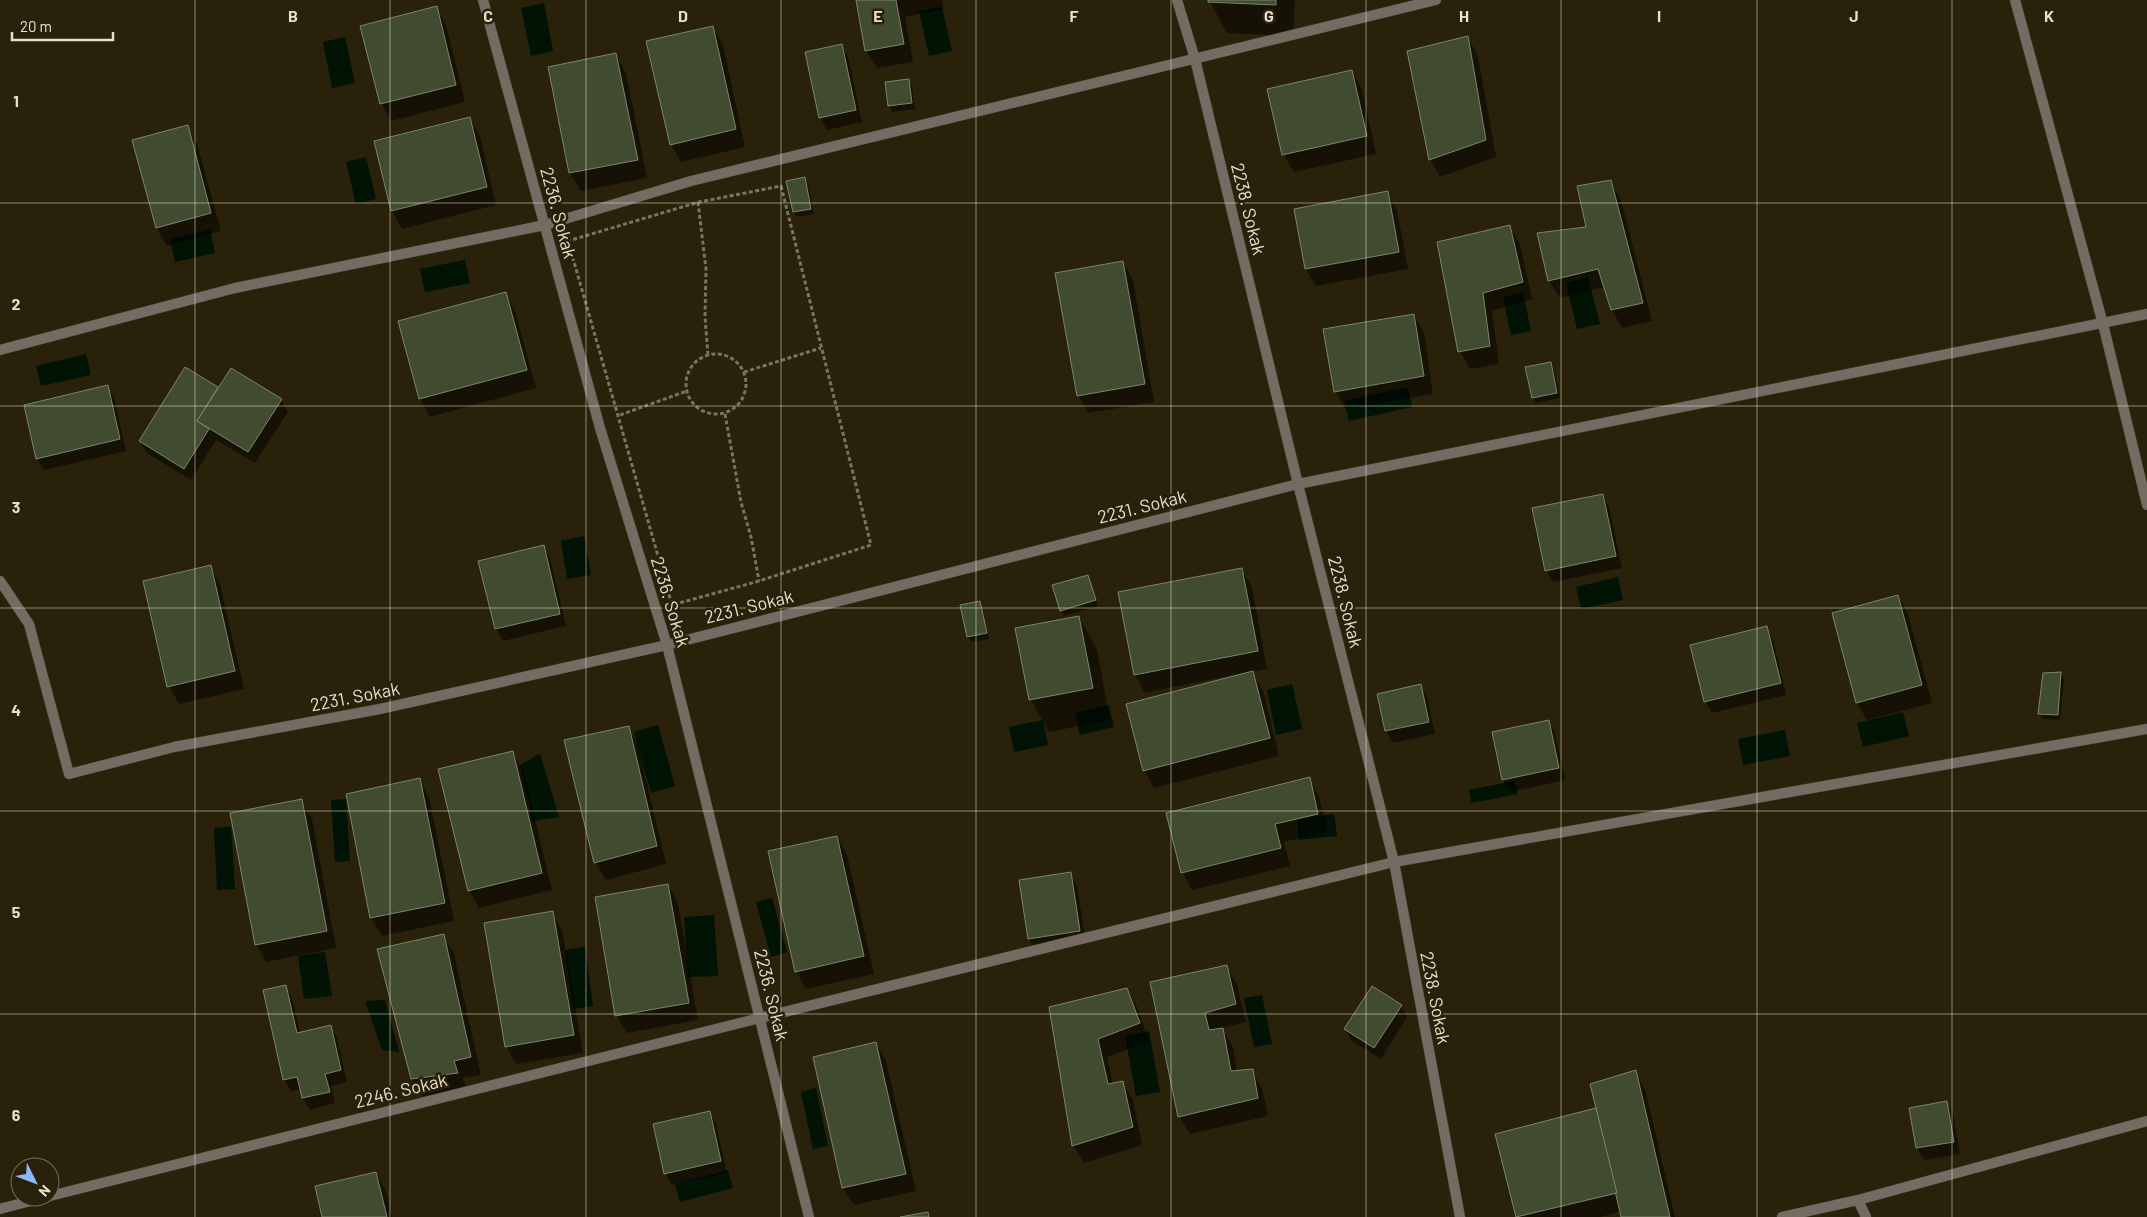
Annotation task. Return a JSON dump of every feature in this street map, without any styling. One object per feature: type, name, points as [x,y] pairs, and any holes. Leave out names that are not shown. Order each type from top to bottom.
[{"type":"street","name":"2236. Sokak","points":[[483,0],[600,428],[666,644],[809,1217]]},
{"type":"street","name":"2238. Sokak","points":[[1177,0],[1194,59],[1298,484],[1394,862],[1460,1217]]},
{"type":"street","points":[[0,350],[235,288],[545,225],[691,181],[1436,0]]},
{"type":"street","points":[[2015,0],[2103,324],[2147,505]]},
{"type":"street","name":"2231. Sokak","points":[[0,580],[29,624],[69,774],[174,747],[380,709],[666,644],[1298,484],[2147,314]]},
{"type":"street","name":"2246. Sokak","points":[[60,1193],[760,1018],[1394,862],[2147,729]]},
{"type":"street","points":[[1782,1217],[1858,1200],[2147,1121]]},
{"type":"street","points":[[1858,1200],[1866,1217]]},
{"type":"path","points":[[691,181],[698,202],[706,269],[705,317],[708,355]]},
{"type":"path","points":[[781,186],[821,348],[871,545],[759,581],[672,605],[568,241],[698,202],[781,186]]},
{"type":"path","points":[[744,372],[821,348]]},
{"type":"path","points":[[717,354],[733,359],[744,372],[746,382],[741,402],[725,414],[705,413],[690,401],[687,391],[688,373],[700,359],[708,355],[717,354]]},
{"type":"path","points":[[600,428],[618,416],[687,391]]},
{"type":"path","points":[[725,414],[741,502],[751,537],[759,581]]},
{"type":"shaded area","points":[[544,3],[553,51],[531,56],[521,8]]},
{"type":"shaded area","points":[[942,7],[952,51],[929,56],[919,11]]},
{"type":"shaded area","points":[[345,37],[355,83],[332,88],[323,42]]},
{"type":"shaded area","points":[[366,157],[376,199],[356,204],[346,162]]},
{"type":"shaded area","points":[[210,230],[215,253],[175,262],[170,239]]},
{"type":"shaded area","points":[[465,260],[470,283],[425,292],[420,269]]},
{"type":"shaded area","points":[[1588,277],[1600,324],[1577,329],[1566,283]]},
{"type":"shaded area","points":[[1523,292],[1531,331],[1511,335],[1503,297]]},
{"type":"shaded area","points":[[86,354],[91,375],[41,386],[36,366]]},
{"type":"shaded area","points":[[1408,387],[1412,407],[1349,421],[1344,401]]},
{"type":"shaded area","points":[[584,536],[591,575],[567,579],[561,541]]},
{"type":"shaded area","points":[[1618,577],[1623,600],[1581,609],[1576,587]]},
{"type":"shaded area","points":[[1292,684],[1302,729],[1276,735],[1267,690]]},
{"type":"shaded area","points":[[1109,705],[1114,727],[1080,735],[1075,713]]},
{"type":"shaded area","points":[[1903,712],[1909,736],[1863,747],[1857,723]]},
{"type":"shaded area","points":[[1043,720],[1048,745],[1014,752],[1009,727]]},
{"type":"shaded area","points":[[658,725],[675,786],[651,793],[634,732]]},
{"type":"shaded area","points":[[1785,730],[1790,756],[1743,765],[1738,739]]},
{"type":"shaded area","points":[[540,754],[559,817],[533,821],[520,765]]},
{"type":"shaded area","points":[[1514,781],[1518,794],[1471,803],[1469,790]]},
{"type":"shaded area","points":[[346,799],[350,861],[335,862],[331,800]]},
{"type":"shaded area","points":[[1334,814],[1337,836],[1299,840],[1297,819]]},
{"type":"shaded area","points":[[231,827],[235,889],[217,890],[214,828]]},
{"type":"shaded area","points":[[772,898],[787,952],[771,957],[756,902]]},
{"type":"shaded area","points":[[714,915],[718,976],[688,977],[684,917]]},
{"type":"shaded area","points":[[585,947],[593,1006],[573,1009],[565,950]]},
{"type":"shaded area","points":[[325,952],[332,996],[304,999],[298,956]]},
{"type":"shaded area","points":[[1262,995],[1272,1044],[1254,1047],[1244,998]]},
{"type":"shaded area","points":[[385,1000],[399,1052],[382,1050],[365,1001]]},
{"type":"shaded area","points":[[1149,1031],[1160,1092],[1136,1096],[1125,1036]]},
{"type":"shaded area","points":[[816,1088],[828,1146],[813,1149],[801,1092]]},
{"type":"shaded area","points":[[728,1170],[733,1188],[680,1202],[675,1184]]},
{"type":"building","points":[[856,0],[896,0],[904,44],[865,51]]},
{"type":"building","points":[[1208,0],[1276,0],[1276,5],[1208,2]]},
{"type":"building","points":[[437,6],[456,85],[380,104],[360,26]]},
{"type":"building","points":[[713,26],[736,129],[670,145],[646,41]]},
{"type":"building","points":[[1468,36],[1486,140],[1429,160],[1407,51]]},
{"type":"building","points":[[842,44],[856,110],[819,118],[805,52]]},
{"type":"building","points":[[616,53],[638,160],[569,173],[548,67]]},
{"type":"building","points":[[1352,70],[1367,136],[1282,155],[1267,89]]},
{"type":"building","points":[[909,79],[912,103],[888,106],[885,82]]},
{"type":"building","points":[[470,117],[487,187],[391,211],[374,141]]},
{"type":"building","points":[[188,125],[211,213],[156,228],[132,140]]},
{"type":"building","points":[[805,177],[811,209],[793,212],[786,181]]},
{"type":"building","points":[[1611,180],[1643,303],[1611,310],[1598,269],[1548,281],[1537,233],[1586,227],[1577,186]]},
{"type":"building","points":[[1388,191],[1399,252],[1305,269],[1294,209]]},
{"type":"building","points":[[1510,225],[1523,282],[1483,293],[1490,346],[1458,352],[1437,242]]},
{"type":"building","points":[[1123,261],[1145,384],[1077,396],[1055,273]]},
{"type":"building","points":[[506,292],[527,370],[419,399],[398,321]]},
{"type":"building","points":[[1414,314],[1424,376],[1334,392],[1323,329]]},
{"type":"building","points":[[1551,362],[1557,393],[1532,398],[1525,367]]},
{"type":"building","points":[[185,367],[218,387],[197,421],[209,429],[184,469],[139,441]]},
{"type":"building","points":[[231,368],[282,399],[248,452],[197,421]]},
{"type":"building","points":[[108,385],[120,439],[36,459],[24,405]]},
{"type":"building","points":[[1603,494],[1616,556],[1545,571],[1532,508]]},
{"type":"building","points":[[544,545],[560,614],[495,629],[478,561]]},
{"type":"building","points":[[211,565],[235,671],[167,687],[143,581]]},
{"type":"building","points":[[1242,568],[1258,651],[1134,675],[1118,592]]},
{"type":"building","points":[[1088,575],[1096,600],[1060,611],[1052,585]]},
{"type":"building","points":[[1898,595],[1922,685],[1856,703],[1832,613]]},
{"type":"building","points":[[980,601],[987,633],[967,637],[960,605]]},
{"type":"building","points":[[1079,616],[1093,688],[1029,700],[1015,628]]},
{"type":"building","points":[[1767,626],[1781,683],[1704,702],[1690,645]]},
{"type":"building","points":[[1253,671],[1270,738],[1143,771],[1126,704]]},
{"type":"building","points":[[2061,672],[2058,715],[2038,714],[2043,673]]},
{"type":"building","points":[[1421,684],[1429,722],[1385,731],[1377,694]]},
{"type":"building","points":[[1549,720],[1559,768],[1502,780],[1492,732]]},
{"type":"building","points":[[629,726],[657,846],[594,863],[564,740]]},
{"type":"building","points":[[513,751],[542,873],[468,891],[438,769]]},
{"type":"building","points":[[1310,777],[1318,814],[1275,824],[1281,848],[1181,873],[1166,813]]},
{"type":"building","points":[[420,778],[445,903],[370,918],[346,794]]},
{"type":"building","points":[[302,799],[327,931],[255,945],[230,813]]},
{"type":"building","points":[[837,836],[864,956],[795,972],[768,851]]},
{"type":"building","points":[[1071,872],[1080,931],[1028,939],[1019,880]]},
{"type":"building","points":[[668,884],[689,1003],[615,1016],[595,897]]},
{"type":"building","points":[[553,911],[574,1035],[505,1047],[484,923]]},
{"type":"building","points":[[444,934],[471,1057],[454,1061],[458,1073],[411,1079],[377,949]]},
{"type":"building","points":[[1227,965],[1236,1004],[1205,1013],[1209,1030],[1223,1028],[1231,1071],[1253,1069],[1258,1098],[1178,1117],[1150,982]]},
{"type":"building","points":[[286,985],[297,1033],[331,1025],[341,1070],[325,1074],[330,1092],[302,1098],[297,1077],[283,1080],[263,990]]},
{"type":"building","points":[[1372,986],[1402,1005],[1374,1048],[1344,1029]]},
{"type":"building","points":[[1127,988],[1140,1023],[1098,1039],[1108,1084],[1123,1081],[1133,1127],[1072,1146],[1049,1007]]},
{"type":"building","points":[[876,1042],[906,1174],[842,1188],[813,1057]]},
{"type":"building","points":[[1636,1070],[1670,1217],[1621,1217],[1590,1084]]},
{"type":"building","points":[[1947,1101],[1954,1142],[1916,1148],[1909,1108]]},
{"type":"building","points":[[1596,1108],[1617,1193],[1516,1217],[1495,1134]]},
{"type":"building","points":[[710,1111],[721,1161],[664,1174],[653,1124]]},
{"type":"building","points":[[376,1172],[387,1217],[322,1217],[315,1186]]},
{"type":"building","points":[[928,1212],[929,1217],[900,1217]]}]
